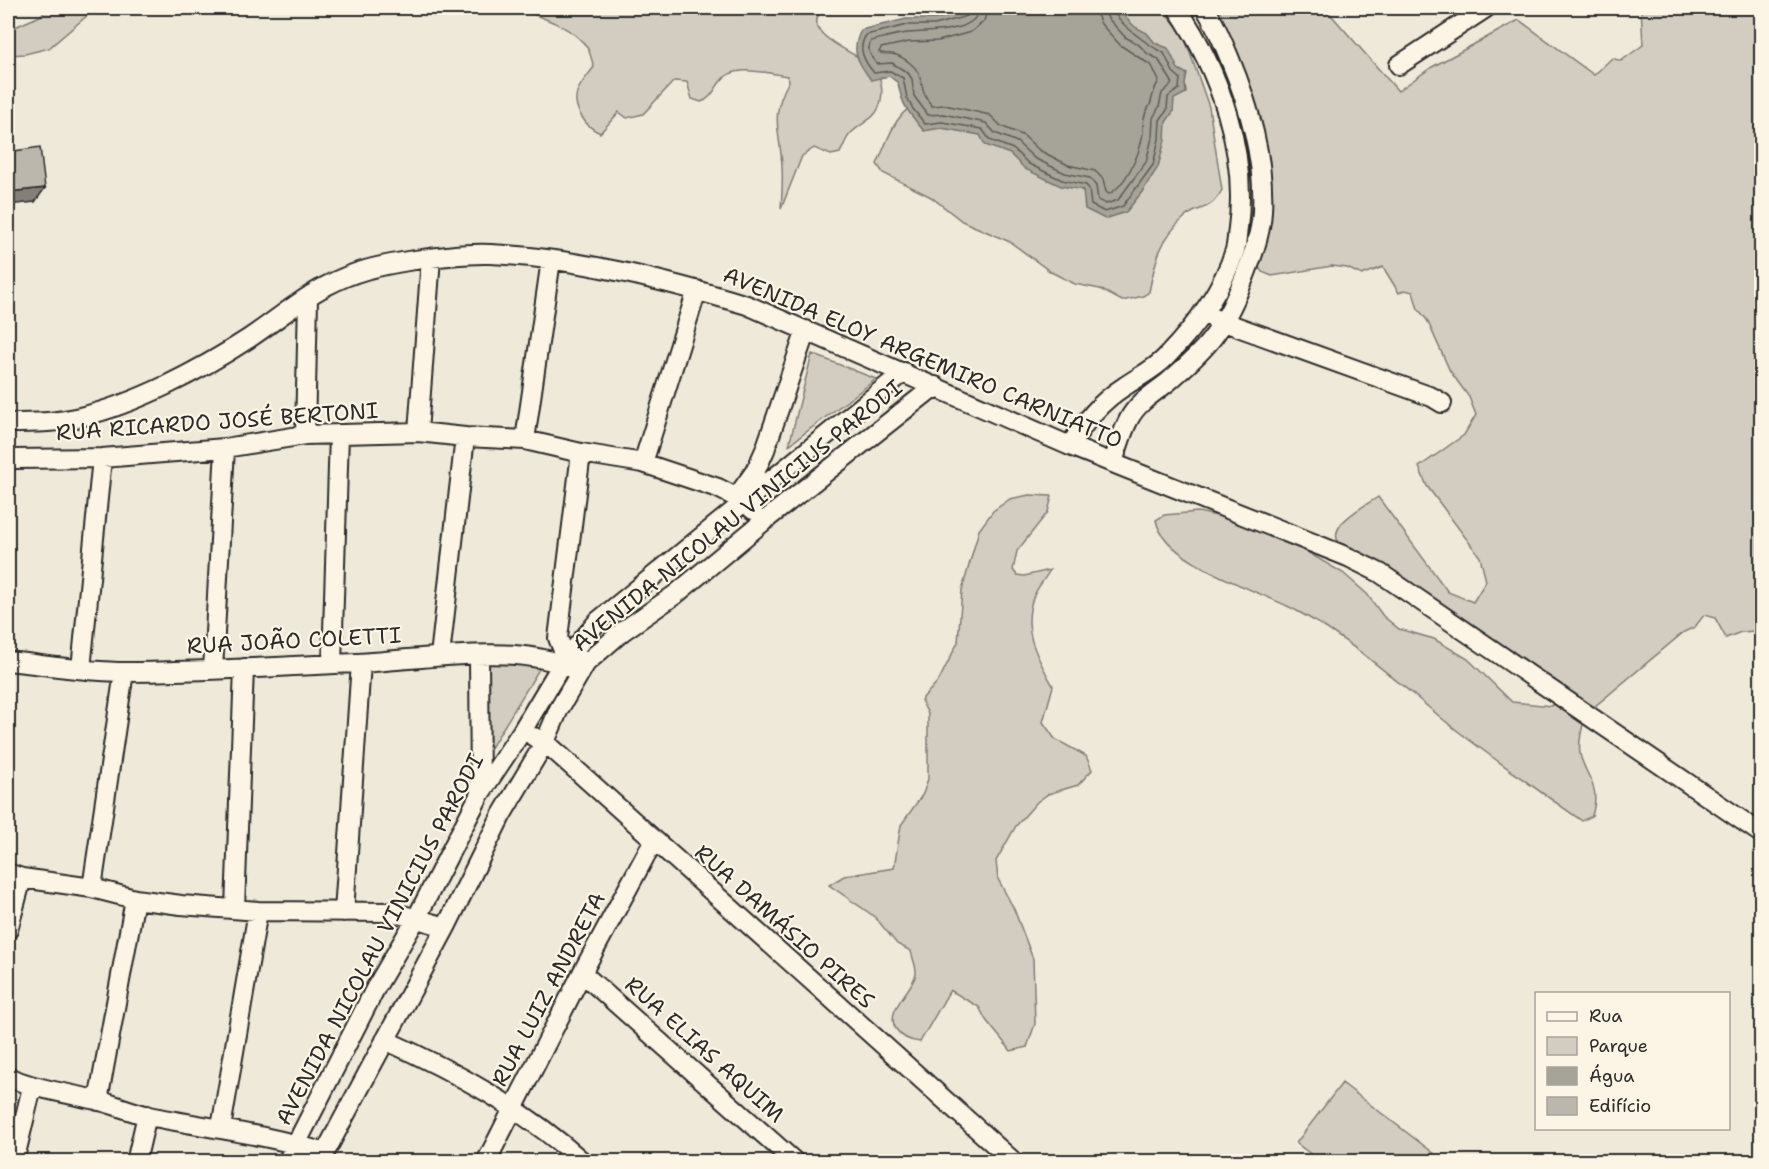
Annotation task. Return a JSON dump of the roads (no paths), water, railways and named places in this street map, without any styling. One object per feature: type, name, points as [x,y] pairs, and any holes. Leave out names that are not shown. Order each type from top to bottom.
[{"type":"street","points":[[1070,446],[1083,423],[1100,404],[1164,360],[1219,289],[1235,249],[1241,201],[1234,136],[1217,87],[1192,29],[1177,8]]},
{"type":"street","points":[[1113,462],[1129,419],[1144,400],[1195,358],[1224,322],[1242,284],[1262,212],[1260,168],[1252,120],[1214,20],[1205,8]]},
{"type":"street","points":[[1399,65],[1486,8]]},
{"type":"street","name":"AVENIDA ELOY ARGEMIRO CARNIATTO","points":[[8,423],[48,422],[80,417],[127,402],[184,376],[246,340],[326,286],[367,268],[431,258],[488,254],[551,260],[627,273],[747,304],[1070,446],[1348,557],[1380,573],[1761,834]]},
{"type":"street","points":[[418,432],[431,258]]},
{"type":"street","points":[[525,440],[551,260]]},
{"type":"street","points":[[643,464],[697,290]]},
{"type":"street","points":[[305,435],[308,298]]},
{"type":"street","points":[[1202,312],[1432,397],[1442,403]]},
{"type":"street","points":[[741,500],[765,450],[806,330]]},
{"type":"street","name":"AVENIDA NICOLAU VINICIUS PARODI","points":[[287,1161],[375,989],[416,919],[480,794],[522,732],[566,658],[598,621],[741,500],[904,372]]},
{"type":"street","name":"AVENIDA NICOLAU VINICIUS PARODI","points":[[322,1157],[446,927],[501,816],[545,741],[559,708],[584,668],[623,632],[676,594],[764,521],[935,386]]},
{"type":"street","name":"RUA RICARDO JOSÉ BERTONI","points":[[8,461],[14,459],[102,458],[225,448],[305,435],[418,432],[525,440],[643,464],[703,482],[741,500],[764,521]]},
{"type":"street","points":[[332,664],[339,434]]},
{"type":"street","points":[[440,656],[465,437]]},
{"type":"street","points":[[213,669],[225,448]]},
{"type":"street","points":[[566,658],[558,638],[580,453]]},
{"type":"street","points":[[81,669],[102,458]]},
{"type":"street","points":[[479,655],[480,794]]},
{"type":"street","name":"RUA JOÃO COLETTI","points":[[8,661],[124,672],[362,663],[479,655],[566,658],[584,668]]},
{"type":"street","points":[[344,912],[362,663]]},
{"type":"street","points":[[235,908],[244,668]]},
{"type":"street","points":[[92,888],[124,672]]},
{"type":"street","name":"RUA DAMÁSIO PIRES","points":[[522,732],[545,741],[1014,1161]]},
{"type":"street","name":"RUA LUIZ ANDRETA","points":[[486,1161],[582,973],[654,840]]},
{"type":"street","points":[[8,930],[15,875],[92,888],[135,899],[181,905],[258,911],[392,912],[446,927]]},
{"type":"street","points":[[98,1101],[135,899]]},
{"type":"street","points":[[221,1128],[258,911]]},
{"type":"street","name":"RUA ELIAS AQUIM","points":[[582,973],[795,1161]]},
{"type":"street","points":[[385,1040],[439,1064],[513,1108],[539,1125],[583,1161]]},
{"type":"street","points":[[8,1077],[32,1087],[98,1101],[147,1115],[296,1143],[322,1157]]},
{"type":"street","points":[[14,1161],[32,1087]]},
{"type":"street","points":[[136,1161],[147,1115]]},
{"type":"water","points":[[974,8],[1116,8],[1135,27],[1147,33],[1155,43],[1168,48],[1178,69],[1187,74],[1186,93],[1174,99],[1173,112],[1166,122],[1165,140],[1158,167],[1126,212],[1105,219],[1085,209],[1083,190],[1061,186],[1025,169],[1010,154],[985,145],[980,135],[941,128],[924,131],[907,109],[898,83],[889,76],[871,80],[859,62],[856,45],[861,30],[906,19],[935,19]]}]
